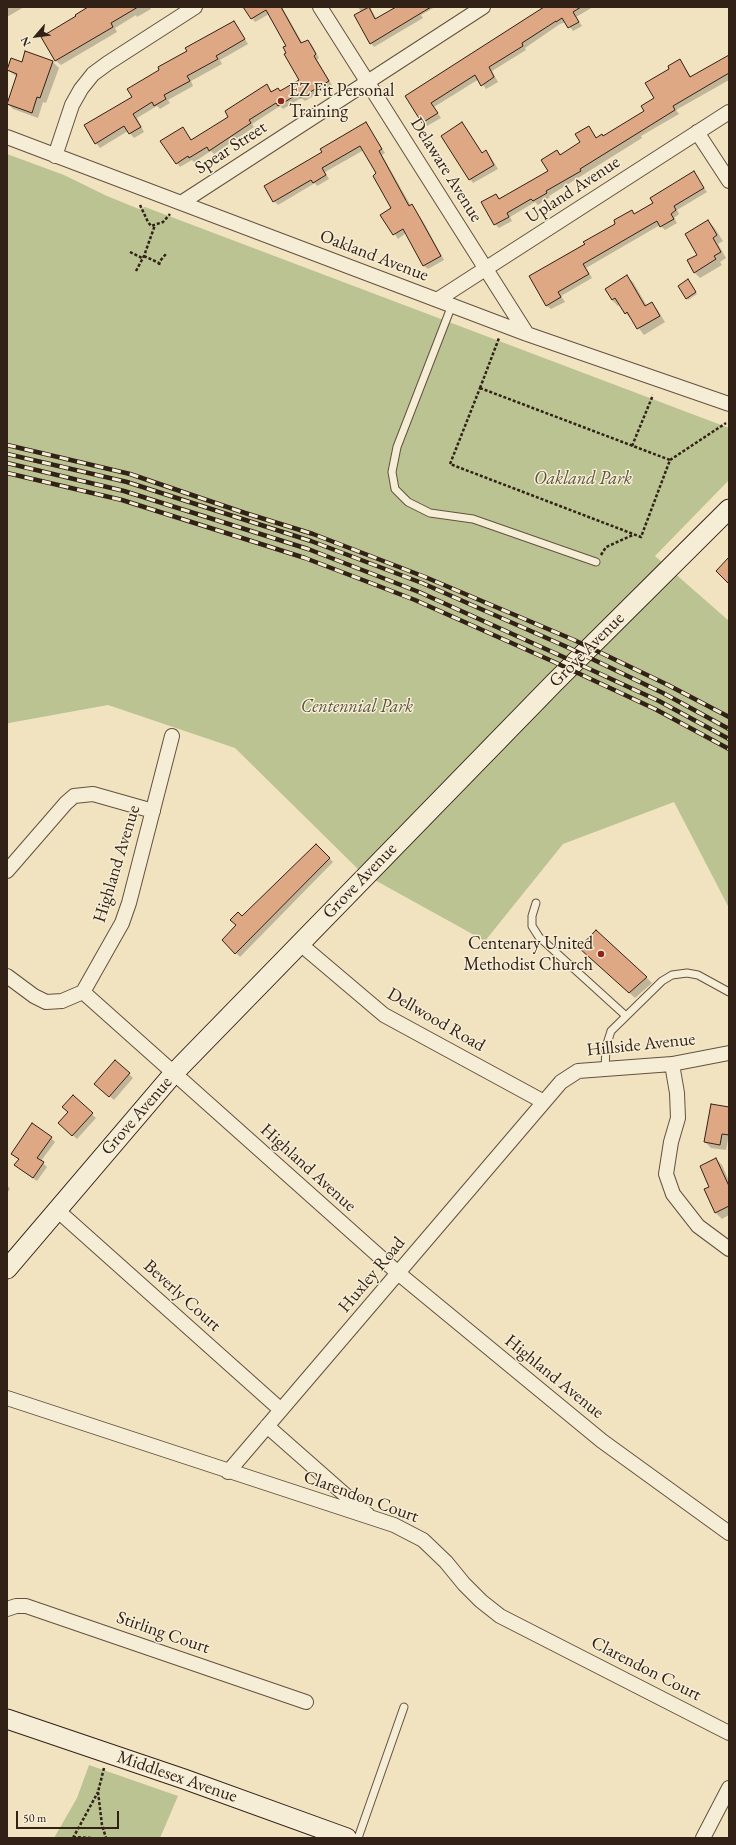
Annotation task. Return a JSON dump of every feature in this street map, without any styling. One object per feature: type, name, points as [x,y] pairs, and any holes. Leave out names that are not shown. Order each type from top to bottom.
[{"type":"street","points":[[55,156],[72,105],[81,88],[93,74],[108,62],[195,7]]},
{"type":"street","name":"Delaware Avenue","points":[[320,7],[528,334]]},
{"type":"street","name":"Spear Street","points":[[181,203],[483,7]]},
{"type":"street","name":"Upland Avenue","points":[[438,300],[729,112]]},
{"type":"street","points":[[697,132],[729,181]]},
{"type":"street","name":"Oakland Avenue","points":[[7,138],[528,334],[729,404]]},
{"type":"street","name":"Grove Avenue","points":[[8,1265],[174,1073],[554,683],[729,509]]},
{"type":"street","name":"Highland Avenue","points":[[172,736],[122,923],[82,992],[398,1273],[602,1441],[729,1533]]},
{"type":"street","points":[[7,872],[66,803],[74,796],[93,794],[153,811]]},
{"type":"street","name":"Dellwood Road","points":[[299,943],[384,1015],[544,1102]]},
{"type":"street","points":[[7,976],[34,996],[46,1002],[62,1001],[82,992]]},
{"type":"street","name":"Hillside Avenue","points":[[544,1102],[561,1082],[578,1071],[672,1064],[729,1054]]},
{"type":"street","points":[[672,1064],[677,1093],[678,1118],[671,1142],[666,1174],[673,1194],[698,1226],[729,1249]]},
{"type":"street","name":"Huxley Road","points":[[228,1472],[544,1102]]},
{"type":"street","name":"Beverly Court","points":[[57,1210],[281,1410]]},
{"type":"street","name":"Clarendon Court","points":[[7,1398],[228,1472],[394,1525],[423,1540],[446,1562],[464,1584],[481,1601],[500,1616],[729,1733]]},
{"type":"street","points":[[268,1426],[372,1519]]},
{"type":"street","name":"Stirling Court","points":[[7,1609],[16,1606],[26,1606],[306,1702]]},
{"type":"street","name":"Middlesex Avenue","points":[[7,1719],[108,1753],[347,1838]]},
{"type":"street","points":[[703,1838],[729,1788]]},
{"type":"lane","points":[[452,305],[397,447],[392,472],[395,489],[408,502],[430,513],[473,519],[596,562]]},
{"type":"lane","points":[[536,903],[532,916],[532,926],[539,937],[626,1016]]},
{"type":"lane","points":[[605,1070],[606,1047],[611,1031],[662,980],[672,975],[687,973],[698,974],[729,992]]},
{"type":"lane","points":[[358,1838],[404,1707]]},
{"type":"path","points":[[140,205],[149,225],[154,225],[166,220],[170,214]]},
{"type":"path","points":[[136,271],[143,257],[154,225]]},
{"type":"path","points":[[130,252],[159,264],[166,254]]},
{"type":"path","points":[[504,325],[450,464],[641,538],[670,460],[726,423]]},
{"type":"path","points":[[480,388],[670,460]]},
{"type":"path","points":[[632,446],[653,395]]},
{"type":"path","points":[[596,562],[606,547],[634,535]]},
{"type":"path","points":[[93,1838],[73,1838],[98,1792],[108,1753]]},
{"type":"path","points":[[98,1792],[102,1825],[106,1838]]},
{"type":"green space","points":[[7,154],[64,175],[107,196],[139,209],[145,207],[729,428],[729,480],[655,556],[729,621],[729,908],[674,802],[563,844],[485,941],[362,873],[235,748],[108,705],[9,723],[7,725]]},
{"type":"green space","points":[[89,1765],[178,1796],[160,1838],[54,1838],[77,1798]]},
{"type":"building","points":[[88,7],[138,7],[111,23],[113,27],[55,61],[41,37]]},
{"type":"building","points":[[243,7],[281,7],[301,43],[308,40],[316,54],[314,56],[329,81],[300,98],[298,94],[278,106],[276,103],[249,120],[251,123],[209,151],[207,147],[189,158],[188,156],[176,164],[160,141],[183,127],[191,140],[228,117],[225,111],[267,84],[271,92],[278,88],[280,91],[299,80],[284,54],[286,53],[283,47],[286,46],[266,10],[251,19]]},
{"type":"building","points":[[369,7],[375,19],[396,7],[431,7],[370,44],[354,15]]},
{"type":"building","points":[[544,7],[581,7],[573,12],[579,22],[568,28],[562,18],[556,21],[522,43],[523,46],[489,67],[494,77],[481,86],[475,75],[431,103],[438,113],[422,123],[405,96]]},
{"type":"building","points":[[234,21],[245,39],[216,56],[218,59],[187,76],[190,81],[164,95],[166,99],[154,106],[152,102],[133,114],[141,127],[129,134],[124,126],[95,144],[84,125],[132,97],[127,89],[159,70],[158,67],[187,51],[185,48]]},
{"type":"building","points":[[25,51],[53,61],[40,98],[37,97],[32,113],[7,104],[17,74],[7,70],[11,58],[22,62]]},
{"type":"building","points":[[729,55],[729,73],[673,106],[675,110],[580,169],[581,171],[546,191],[547,193],[533,201],[531,199],[507,213],[509,217],[494,225],[481,202],[496,194],[499,199],[548,171],[541,160],[557,150],[560,155],[580,142],[575,134],[589,126],[596,138],[602,134],[603,136],[644,111],[641,106],[654,98],[645,83],[669,69],[668,66],[680,59],[690,77]]},
{"type":"building","points":[[366,122],[382,149],[379,151],[409,206],[412,204],[441,256],[423,266],[403,229],[393,235],[380,215],[391,208],[373,176],[376,173],[360,146],[322,168],[326,175],[313,183],[311,180],[273,202],[264,186],[322,152],[320,149]]},
{"type":"building","points":[[462,122],[482,153],[486,150],[494,165],[469,180],[441,136]]},
{"type":"building","points":[[694,171],[704,188],[674,206],[676,210],[671,214],[674,219],[660,227],[657,221],[583,264],[589,274],[558,292],[561,297],[546,306],[529,276],[585,244],[583,242],[615,224],[614,220],[632,210],[634,214],[653,203],[650,198]]},
{"type":"building","points":[[708,220],[717,235],[713,238],[721,252],[714,256],[716,259],[694,273],[687,260],[697,255],[685,234]]},
{"type":"building","points":[[627,275],[645,306],[652,302],[660,316],[637,329],[627,312],[625,314],[615,298],[612,300],[605,289]]},
{"type":"building","points":[[688,279],[696,292],[686,299],[678,286]]},
{"type":"building","points":[[729,557],[729,584],[716,571]]},
{"type":"building","points":[[316,844],[330,858],[235,954],[222,940],[236,925],[230,920],[238,912],[242,916]]},
{"type":"building","points":[[596,930],[647,977],[629,993],[579,948]]},
{"type":"building","points":[[115,1060],[130,1073],[109,1097],[94,1084]]},
{"type":"building","points":[[73,1095],[93,1113],[72,1136],[58,1123],[68,1112],[62,1107]]},
{"type":"building","points":[[711,1104],[729,1107],[729,1135],[722,1134],[720,1145],[704,1142]]},
{"type":"building","points":[[32,1123],[52,1137],[37,1158],[44,1162],[33,1178],[14,1165],[19,1159],[11,1154]]},
{"type":"building","points":[[716,1158],[729,1186],[729,1206],[715,1213],[704,1189],[709,1187],[700,1166]]},
{"type":"railway","points":[[7,445],[130,474],[245,513],[313,534],[425,577],[574,640],[668,685],[729,717]]},
{"type":"railway","points":[[7,454],[127,482],[311,541],[422,583],[567,647],[663,693],[729,729]]},
{"type":"railway","points":[[7,463],[124,491],[308,549],[419,592],[559,655],[659,701],[729,739]]},
{"type":"railway","points":[[7,473],[122,500],[305,558],[368,582],[415,600],[552,661],[655,709],[729,749]]},
{"type":"place","name":"EZ Fit Personal Training","points":[[281,101]]},
{"type":"place","name":"Centenary United Methodist Church","points":[[601,954]]},
{"type":"park label","name":"Oakland Park","points":[[583,479]]},
{"type":"park label","name":"Centennial Park","points":[[357,707]]}]
